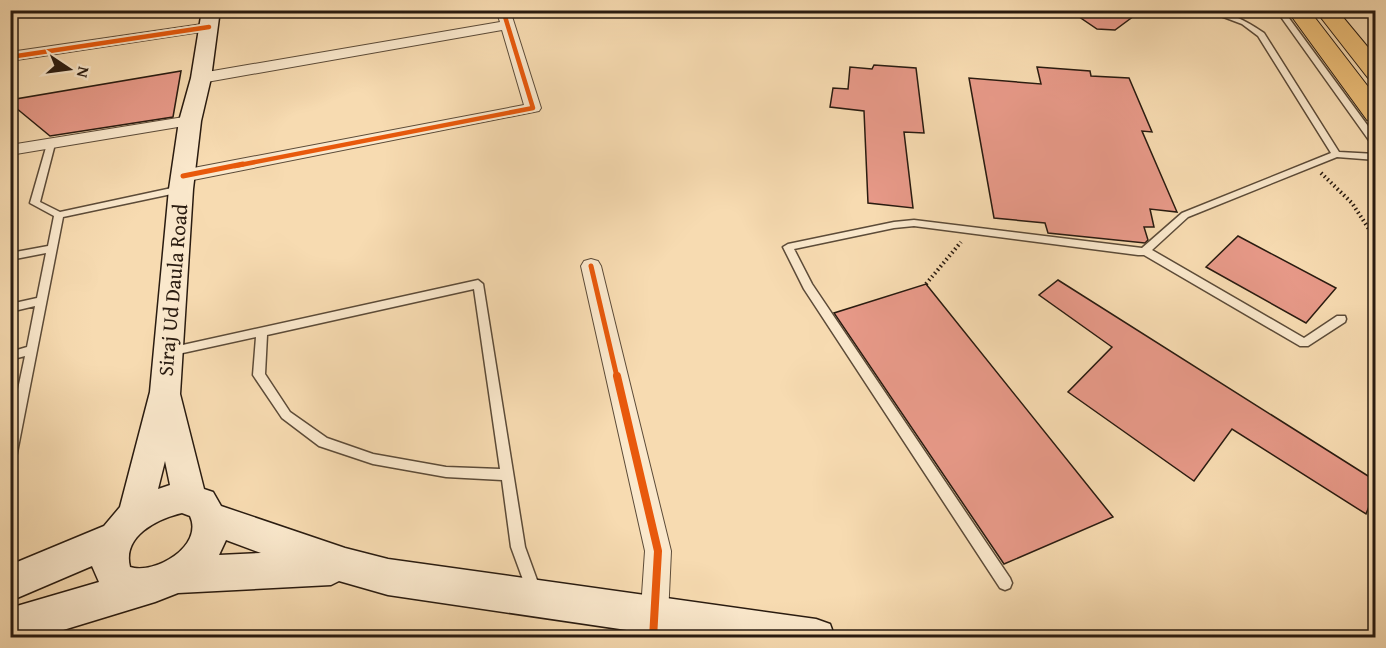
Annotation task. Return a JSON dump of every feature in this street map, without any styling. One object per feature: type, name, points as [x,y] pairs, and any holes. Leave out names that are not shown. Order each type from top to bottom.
[{"type":"main road","points":[[1297,10],[1376,115]]},
{"type":"main road","points":[[1325,10],[1376,73]]},
{"type":"main road","name":"Siraj Ud Daula Road","points":[[126,527],[165,392],[182,183],[190,121],[201,78],[210,19]]},
{"type":"main road","name":"Siraj Ud Daula Road","points":[[165,392],[200,509]]},
{"type":"main road","points":[[10,583],[126,527],[158,503],[182,498],[200,509],[345,566],[388,577],[435,582],[537,600],[654,627],[816,638]]},
{"type":"main road","points":[[10,627],[138,588],[158,585],[178,575],[199,557],[210,536],[200,509]]},
{"type":"main road","points":[[126,527],[109,556],[111,572],[121,584],[138,588]]},
{"type":"main road","points":[[178,575],[345,566]]},
{"type":"street","points":[[182,183],[533,108],[506,18],[201,78]]},
{"type":"street","points":[[10,57],[210,19]]},
{"type":"street","points":[[10,150],[190,121]]},
{"type":"street","points":[[591,266],[658,551],[654,627]]},
{"type":"lane","points":[[1208,10],[1244,23],[1261,35],[1336,154]]},
{"type":"lane","points":[[1279,10],[1376,144]]},
{"type":"lane","points":[[51,144],[35,203],[59,215],[182,183]]},
{"type":"lane","points":[[1005,583],[808,286],[788,247],[914,223],[1022,239],[1145,251],[1185,215],[1336,154],[1376,157]]},
{"type":"lane","points":[[10,458],[15,420],[32,350],[59,215]]},
{"type":"lane","points":[[10,257],[52,249]]},
{"type":"lane","points":[[1145,251],[1304,343],[1341,319]]},
{"type":"lane","points":[[169,352],[478,284],[518,547],[537,600]]},
{"type":"lane","points":[[10,308],[41,301]]},
{"type":"lane","points":[[262,331],[259,375],[286,415],[322,442],[373,459],[446,472],[507,475]]},
{"type":"lane","points":[[10,356],[32,350]]},
{"type":"path","points":[[1311,165],[1352,203],[1376,240]]},
{"type":"path","points":[[926,284],[972,230]]},
{"type":"building","points":[[1069,10],[1142,10],[1115,30],[1097,29]]},
{"type":"building","points":[[874,65],[916,68],[924,133],[904,132],[913,208],[868,203],[864,111],[830,107],[833,88],[848,89],[850,67],[872,69]]},
{"type":"building","points":[[1037,67],[1090,71],[1091,76],[1129,78],[1152,132],[1142,131],[1177,212],[1150,209],[1154,227],[1144,227],[1148,240],[1145,243],[1048,233],[1045,223],[994,218],[969,78],[1041,84]]},
{"type":"building","points":[[181,71],[173,117],[50,136],[10,103],[10,100]]},
{"type":"building","points":[[1238,236],[1336,288],[1306,323],[1206,267]]},
{"type":"building","points":[[1058,280],[1376,481],[1376,489],[1366,514],[1232,429],[1194,481],[1068,392],[1112,347],[1039,295]]},
{"type":"building","points":[[926,284],[1113,517],[1004,564],[834,313]]},
{"type":"cycle path","points":[[183,176],[533,108],[503,10]]},
{"type":"cycle path","points":[[10,57],[209,27]]},
{"type":"cycle path","points":[[591,266],[658,551],[653,638]]}]
